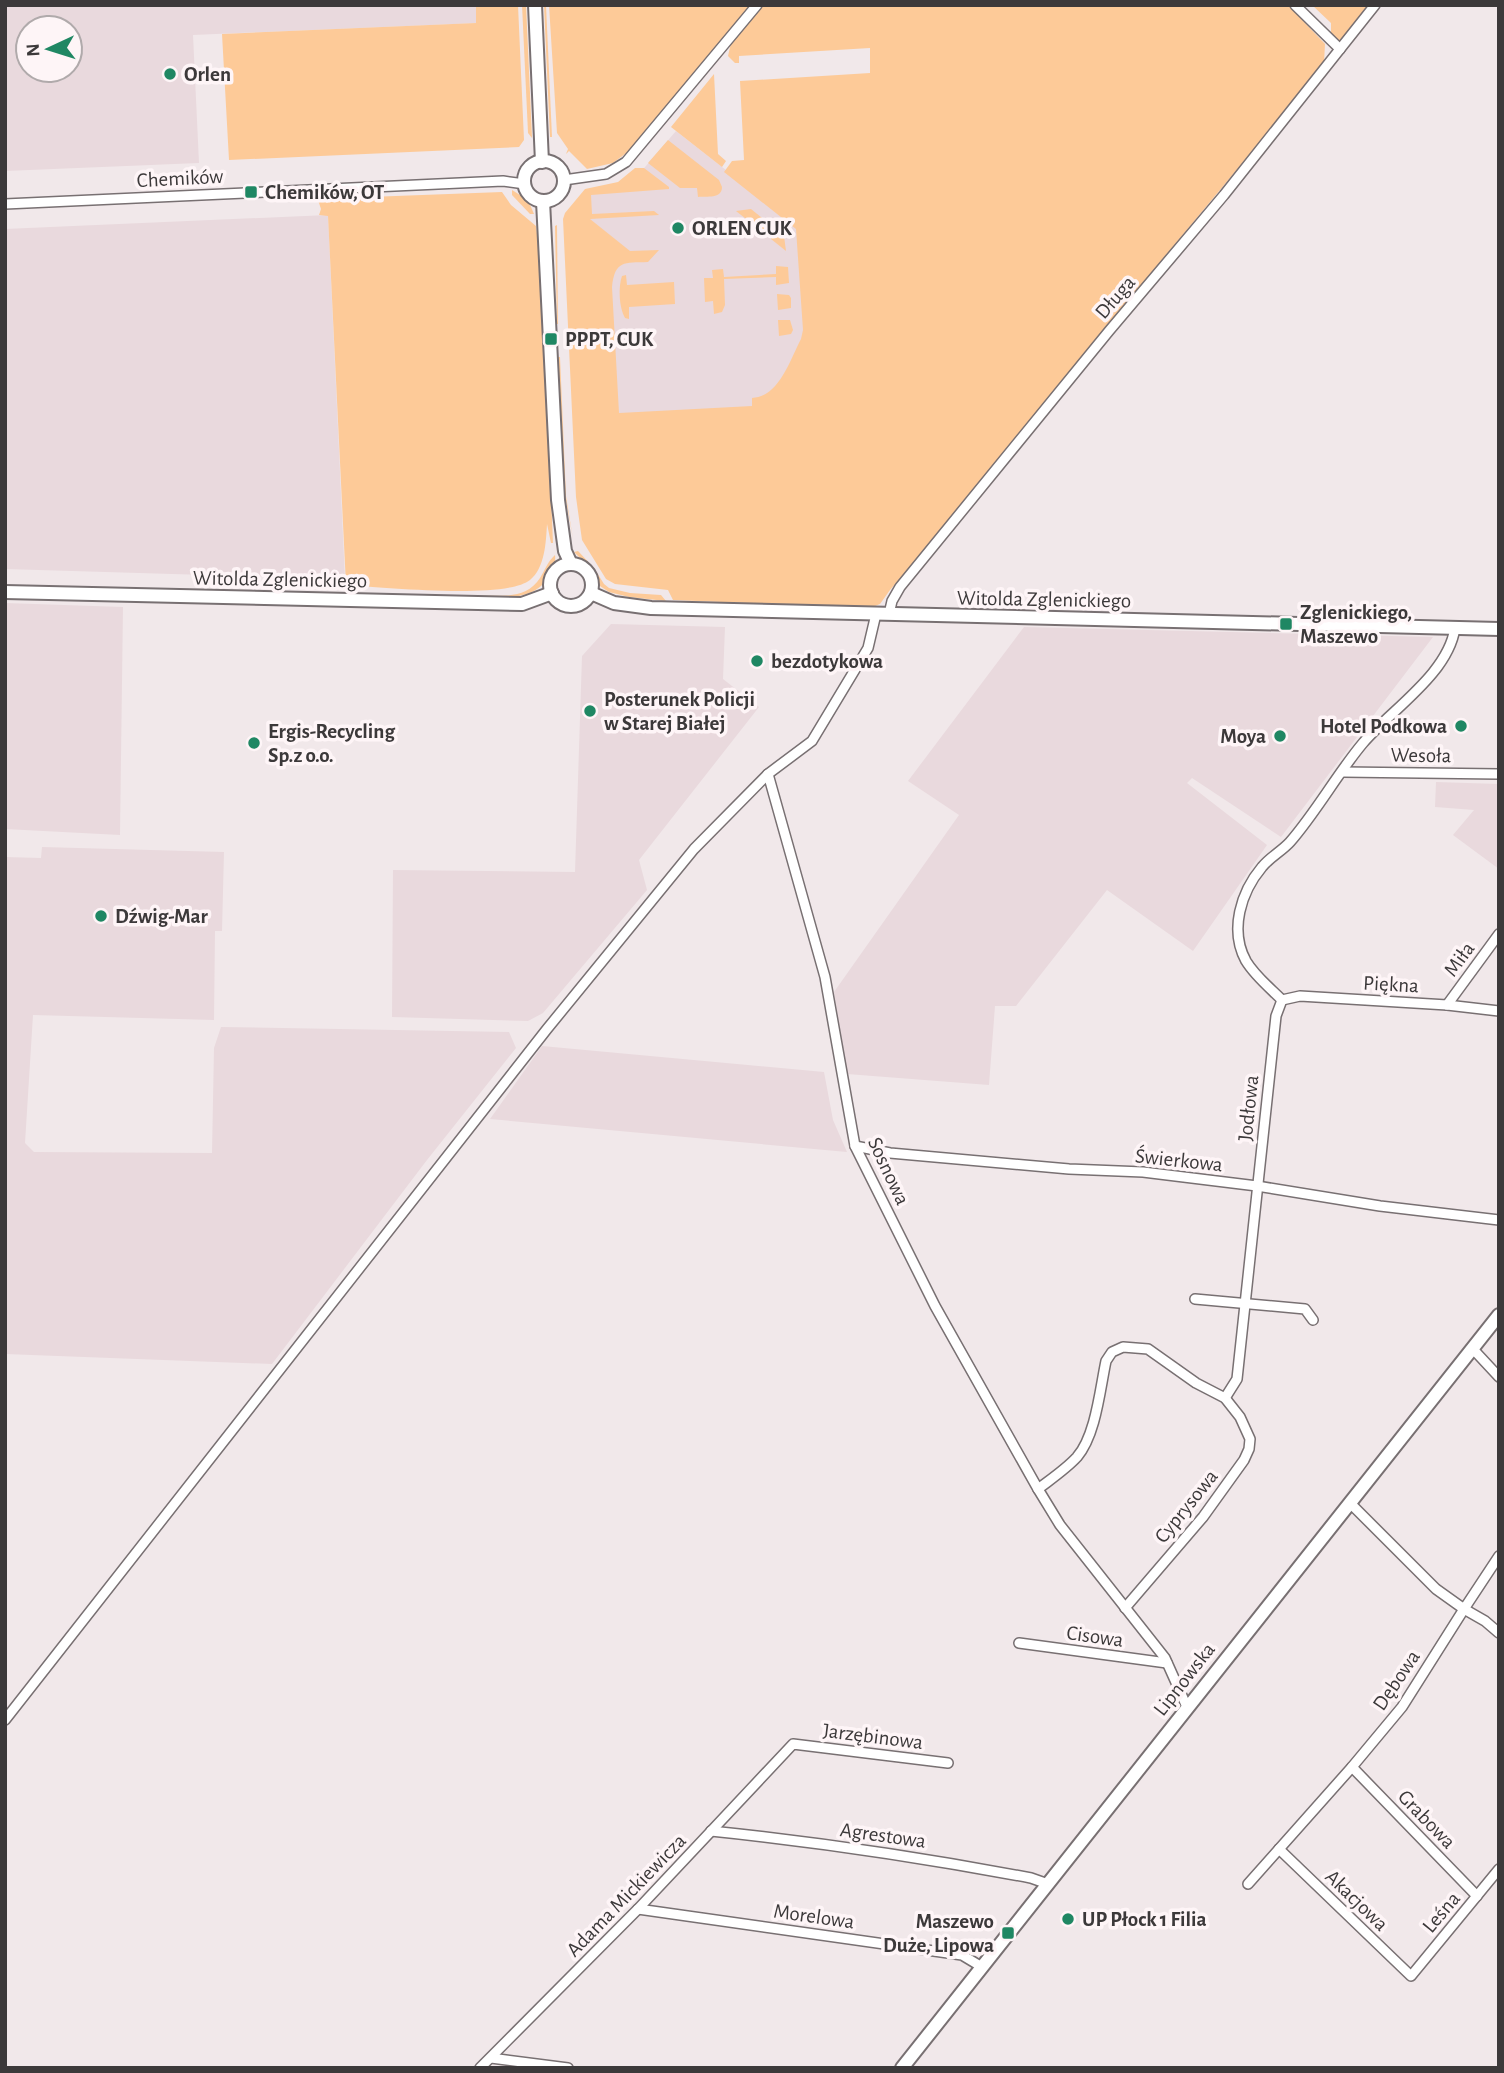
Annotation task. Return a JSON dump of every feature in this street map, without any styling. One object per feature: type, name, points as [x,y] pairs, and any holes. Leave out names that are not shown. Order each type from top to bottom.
[{"type":"main road","points":[[535,5],[542,162]]},
{"type":"main road","points":[[542,162],[554,164],[564,180],[561,192],[544,201],[531,196],[524,184],[531,167],[542,162]]},
{"type":"main road","points":[[544,201],[558,500],[565,551],[571,564]]},
{"type":"main road","points":[[571,564],[587,571],[592,582],[591,593],[579,604],[564,604],[552,593],[551,582],[555,571],[571,564]]},
{"type":"main road","name":"Witolda Zglenickiego","points":[[5,592],[522,604],[552,593]]},
{"type":"main road","name":"Witolda Zglenickiego","points":[[591,593],[614,603],[651,608],[1499,629]]},
{"type":"main road","name":"Lipnowska","points":[[902,2068],[1499,1315]]},
{"type":"street","points":[[564,180],[606,174],[633,156],[757,5]]},
{"type":"street","points":[[1295,5],[1340,50]]},
{"type":"street","name":"Długa","points":[[883,614],[900,587],[1224,195],[1375,5]]},
{"type":"street","name":"Chemików","points":[[5,204],[503,181],[524,184]]},
{"type":"street","points":[[5,1720],[547,1029],[694,849],[768,774],[812,741],[869,648],[883,614]]},
{"type":"street","points":[[1282,1000],[1258,977],[1246,960],[1238,938],[1239,912],[1247,889],[1262,866],[1290,842],[1363,744],[1430,676],[1448,653],[1455,628]]},
{"type":"street","name":"Wesoła","points":[[1343,772],[1499,774]]},
{"type":"street","name":"Sosnowa","points":[[768,774],[825,977],[855,1146],[935,1306],[1038,1489],[1060,1525],[1167,1663],[1187,1707]]},
{"type":"street","name":"Miła","points":[[1447,1005],[1499,934]]},
{"type":"street","name":"Piękna","points":[[1282,1000],[1300,996],[1499,1011]]},
{"type":"street","name":"Jodłowa","points":[[1225,1398],[1237,1379],[1276,1016],[1282,1000]]},
{"type":"street","name":"Świerkowa","points":[[855,1146],[890,1153],[1069,1169],[1143,1172],[1257,1185],[1380,1206],[1499,1220]]},
{"type":"street","points":[[1195,1299],[1305,1309],[1313,1320]]},
{"type":"street","points":[[1038,1489],[1068,1465],[1082,1449],[1089,1435],[1106,1361],[1112,1352],[1123,1347],[1149,1349],[1196,1383],[1225,1398]]},
{"type":"street","points":[[1472,1348],[1499,1377]]},
{"type":"street","name":"Cyprysowa","points":[[1125,1608],[1203,1517],[1244,1460],[1250,1439],[1240,1417],[1225,1398]]},
{"type":"street","points":[[1350,1503],[1436,1589],[1499,1633]]},
{"type":"street","name":"Dębowa","points":[[1248,1884],[1402,1707],[1499,1556]]},
{"type":"street","name":"Cisowa","points":[[1019,1643],[1167,1663]]},
{"type":"street","name":"Jarzębinowa","points":[[793,1744],[948,1763]]},
{"type":"street","name":"Adama Mickiewicza","points":[[480,2068],[638,1909],[793,1744]]},
{"type":"street","name":"Grabowa","points":[[1352,1767],[1477,1896]]},
{"type":"street","name":"Agrestowa","points":[[711,1831],[793,1839],[925,1858],[1031,1878],[1048,1884]]},
{"type":"street","name":"Akacjowa","points":[[1279,1849],[1411,1976]]},
{"type":"street","name":"Leśna","points":[[1411,1976],[1499,1869]]},
{"type":"street","name":"Morelowa","points":[[638,1909],[962,1955],[982,1966]]},
{"type":"street","points":[[491,2058],[568,2068]]},
{"type":"shaded area","points":[[5,5],[476,5],[477,23],[193,35],[199,163],[5,171]]},
{"type":"shaded area","points":[[476,5],[518,5],[524,140],[519,147],[229,160],[222,34],[476,23]]},
{"type":"shaded area","points":[[522,5],[526,5],[532,138],[528,133]]},
{"type":"shaded area","points":[[546,5],[552,137],[550,137]]},
{"type":"shaded area","points":[[549,5],[752,5],[633,148],[613,163],[587,169],[569,151],[566,154],[568,149],[557,133]]},
{"type":"shaded area","points":[[762,5],[1288,5],[1325,44],[1324,63],[880,604],[870,608],[673,600],[668,590],[615,584],[606,579],[582,540],[576,497],[563,219],[585,189],[618,182],[635,168],[644,168],[669,187],[591,195],[592,214],[654,211],[659,215],[590,219],[630,251],[659,250],[648,262],[618,267],[613,278],[619,413],[752,406],[752,398],[770,391],[782,376],[801,339],[803,330],[796,229],[724,172],[732,161],[744,160],[740,81],[870,73],[870,48],[739,56],[739,63],[735,63],[728,56],[731,43]]},
{"type":"shaded area","points":[[1312,5],[1368,5],[1340,41],[1331,34],[1331,23]]},
{"type":"shaded area","points":[[714,74],[718,154],[726,161],[722,167],[671,127]]},
{"type":"shaded area","points":[[676,131],[799,227],[805,339],[755,435],[578,443],[588,191],[627,188]]},
{"type":"shaded area","points":[[668,140],[719,180],[722,187],[720,193],[698,197],[697,188],[680,188],[648,163]]},
{"type":"shaded area","points":[[512,190],[528,200],[534,214],[530,214],[512,195]]},
{"type":"shaded area","points":[[502,192],[511,205],[536,226],[541,264],[553,543],[547,524],[544,554],[539,569],[530,580],[516,586],[496,590],[442,591],[346,585],[328,216],[319,215],[321,209],[318,200],[360,198],[361,201],[369,201],[369,197]]},
{"type":"shaded area","points":[[751,209],[767,222],[768,236],[736,211]]},
{"type":"shaded area","points":[[328,215],[345,579],[5,569],[5,229]]},
{"type":"shaded area","points":[[770,224],[784,236],[786,251],[771,239]]},
{"type":"shaded area","points":[[557,225],[558,324],[555,226]]},
{"type":"shaded area","points":[[776,266],[788,267],[789,283],[776,285],[776,277],[724,279],[725,305],[722,312],[714,314],[713,301],[705,302],[704,278],[713,278],[712,270],[723,269],[724,277],[776,274]]},
{"type":"shaded area","points":[[626,275],[627,285],[674,282],[675,304],[629,307],[629,319],[625,318],[621,309],[620,291],[622,276]]},
{"type":"shaded area","points":[[777,294],[789,295],[791,308],[778,310]]},
{"type":"shaded area","points":[[778,320],[790,320],[793,330],[791,334],[779,336]]},
{"type":"shaded area","points":[[558,357],[566,496],[573,539],[565,495]]},
{"type":"shaded area","points":[[578,551],[609,588],[630,593],[661,595],[666,601],[609,592],[600,586],[592,570],[574,552]]},
{"type":"shaded area","points":[[555,555],[549,576],[535,590],[517,596],[476,598],[512,595],[528,590],[540,578]]},
{"type":"shaded area","points":[[5,603],[123,607],[120,835],[5,829]]},
{"type":"shaded area","points":[[611,624],[725,627],[723,679],[759,707],[639,860],[647,890],[543,1013],[528,1021],[392,1017],[393,870],[575,872],[582,656]]},
{"type":"shaded area","points":[[1024,627],[1433,637],[1281,837],[1192,778],[1187,783],[1267,845],[1193,951],[1107,890],[1016,1006],[995,1006],[989,1085],[847,1074],[834,992],[959,815],[908,781]]},
{"type":"shaded area","points":[[1436,782],[1499,784],[1499,869],[1453,835],[1474,810],[1435,807]]},
{"type":"shaded area","points":[[42,847],[224,852],[222,931],[215,931],[214,1020],[33,1015],[25,1143],[34,1152],[212,1153],[214,1048],[221,1027],[509,1032],[516,1048],[272,1364],[5,1354],[5,857],[41,858]]},
{"type":"shaded area","points":[[542,1046],[824,1072],[833,1120],[847,1152],[490,1119]]},
{"type":"place","name":"Orlen","points":[[170,74]]},
{"type":"place","name":"Chemików, OT","points":[[251,192]]},
{"type":"place","name":"ORLEN CUK","points":[[678,228]]},
{"type":"place","name":"PPPT, CUK","points":[[551,339]]},
{"type":"place","name":"Zglenickiego, Maszewo","points":[[1286,624]]},
{"type":"place","name":"bezdotykowa","points":[[757,661]]},
{"type":"place","name":"Posterunek Policji w Starej Białej","points":[[590,711]]},
{"type":"place","name":"Hotel Podkowa","points":[[1461,726]]},
{"type":"place","name":"Moya","points":[[1280,736]]},
{"type":"place","name":"Ergis-Recycling Sp.z o.o.","points":[[254,743]]},
{"type":"place","name":"Dźwig-Mar","points":[[101,916]]},
{"type":"place","name":"UP Płock 1 Filia","points":[[1068,1919]]},
{"type":"place","name":"Maszewo Duże, Lipowa","points":[[1008,1933]]}]
